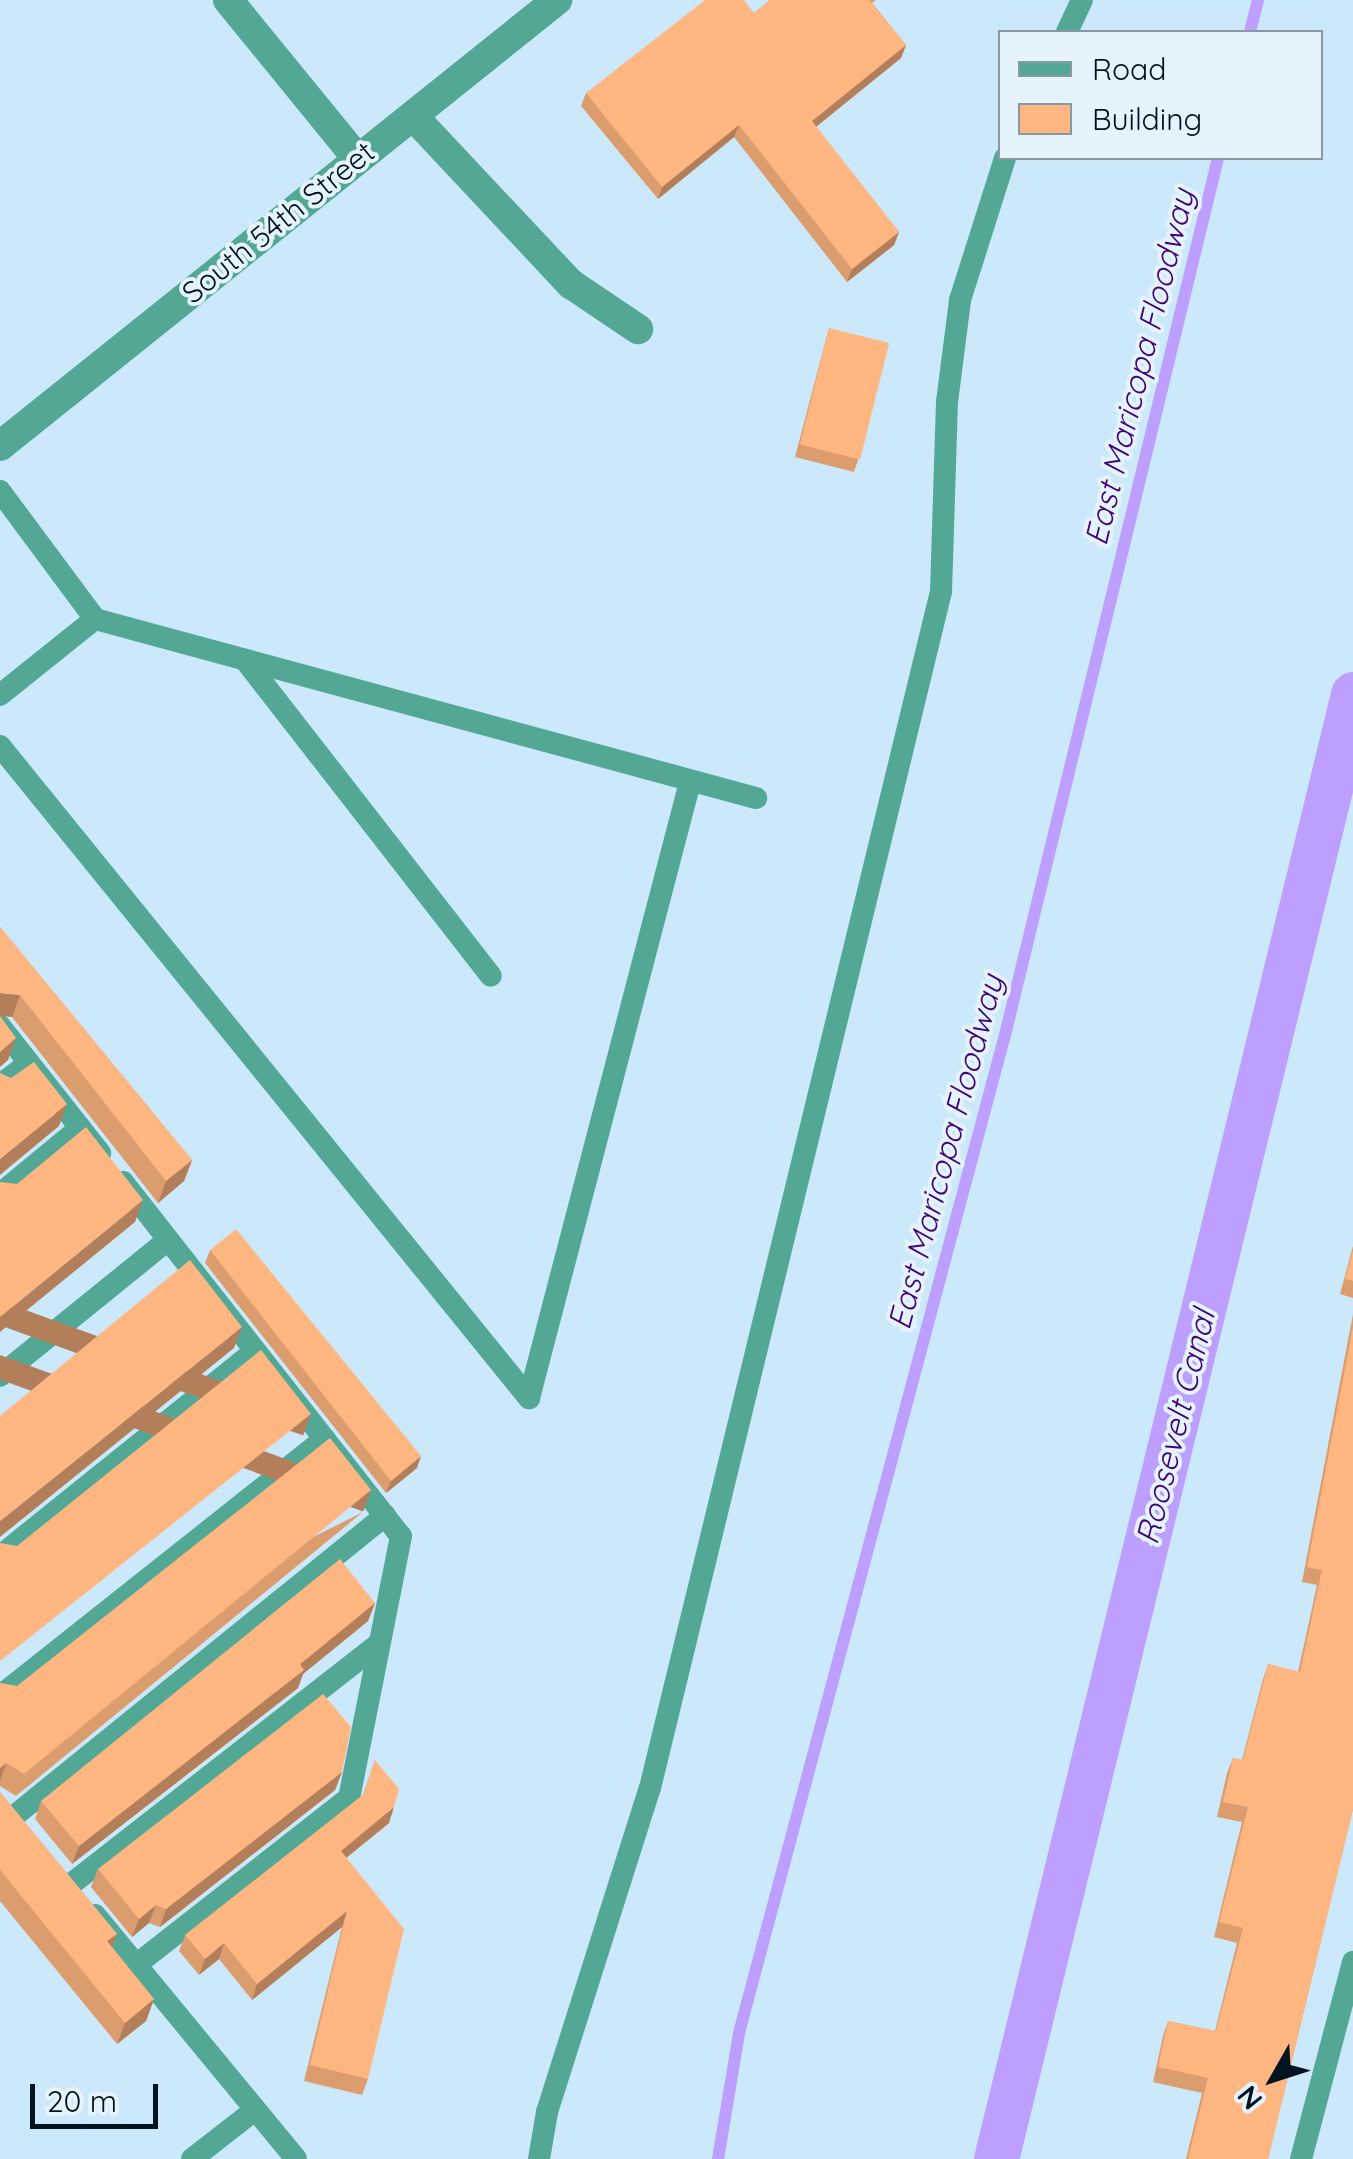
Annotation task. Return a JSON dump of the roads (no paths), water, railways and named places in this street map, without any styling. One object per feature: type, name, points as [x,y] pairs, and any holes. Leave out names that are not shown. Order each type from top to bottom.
[{"type":"street","points":[[228,0],[357,158]]},
{"type":"street","name":"South 54th Street","points":[[0,446],[558,0]]},
{"type":"street","points":[[413,116],[572,284],[638,329]]},
{"type":"lane","points":[[1068,30],[1082,0]]},
{"type":"lane","points":[[539,2159],[547,2112],[650,1788],[940,592],[946,402],[960,300],[1004,160]]},
{"type":"lane","points":[[0,491],[96,619],[756,798]]},
{"type":"lane","points":[[0,695],[96,619]]},
{"type":"lane","points":[[244,660],[491,976]]},
{"type":"lane","points":[[0,746],[529,1398],[690,782]]},
{"type":"lane","points":[[0,1026],[401,1536],[350,1798],[136,1964]]},
{"type":"lane","points":[[0,1085],[29,1063]]},
{"type":"lane","points":[[0,1194],[80,1128]]},
{"type":"lane","points":[[0,1376],[168,1240]]},
{"type":"lane","points":[[0,1556],[255,1351]]},
{"type":"lane","points":[[0,1696],[324,1439]]},
{"type":"lane","points":[[13,1816],[385,1516]]},
{"type":"lane","points":[[296,2159],[64,1878],[379,1644]]},
{"type":"lane","points":[[1301,2159],[1344,2039],[1353,1962]]},
{"type":"lane","points":[[192,2159],[255,2110]]},
{"type":"waterway","name":"East Maricopa Floodway","points":[[1250,30],[1258,0]]},
{"type":"waterway","name":"East Maricopa Floodway","points":[[718,2159],[739,2033],[1007,1027],[1218,160]]},
{"type":"waterway","name":"Roosevelt Canal","points":[[996,2159],[1353,694]]}]
